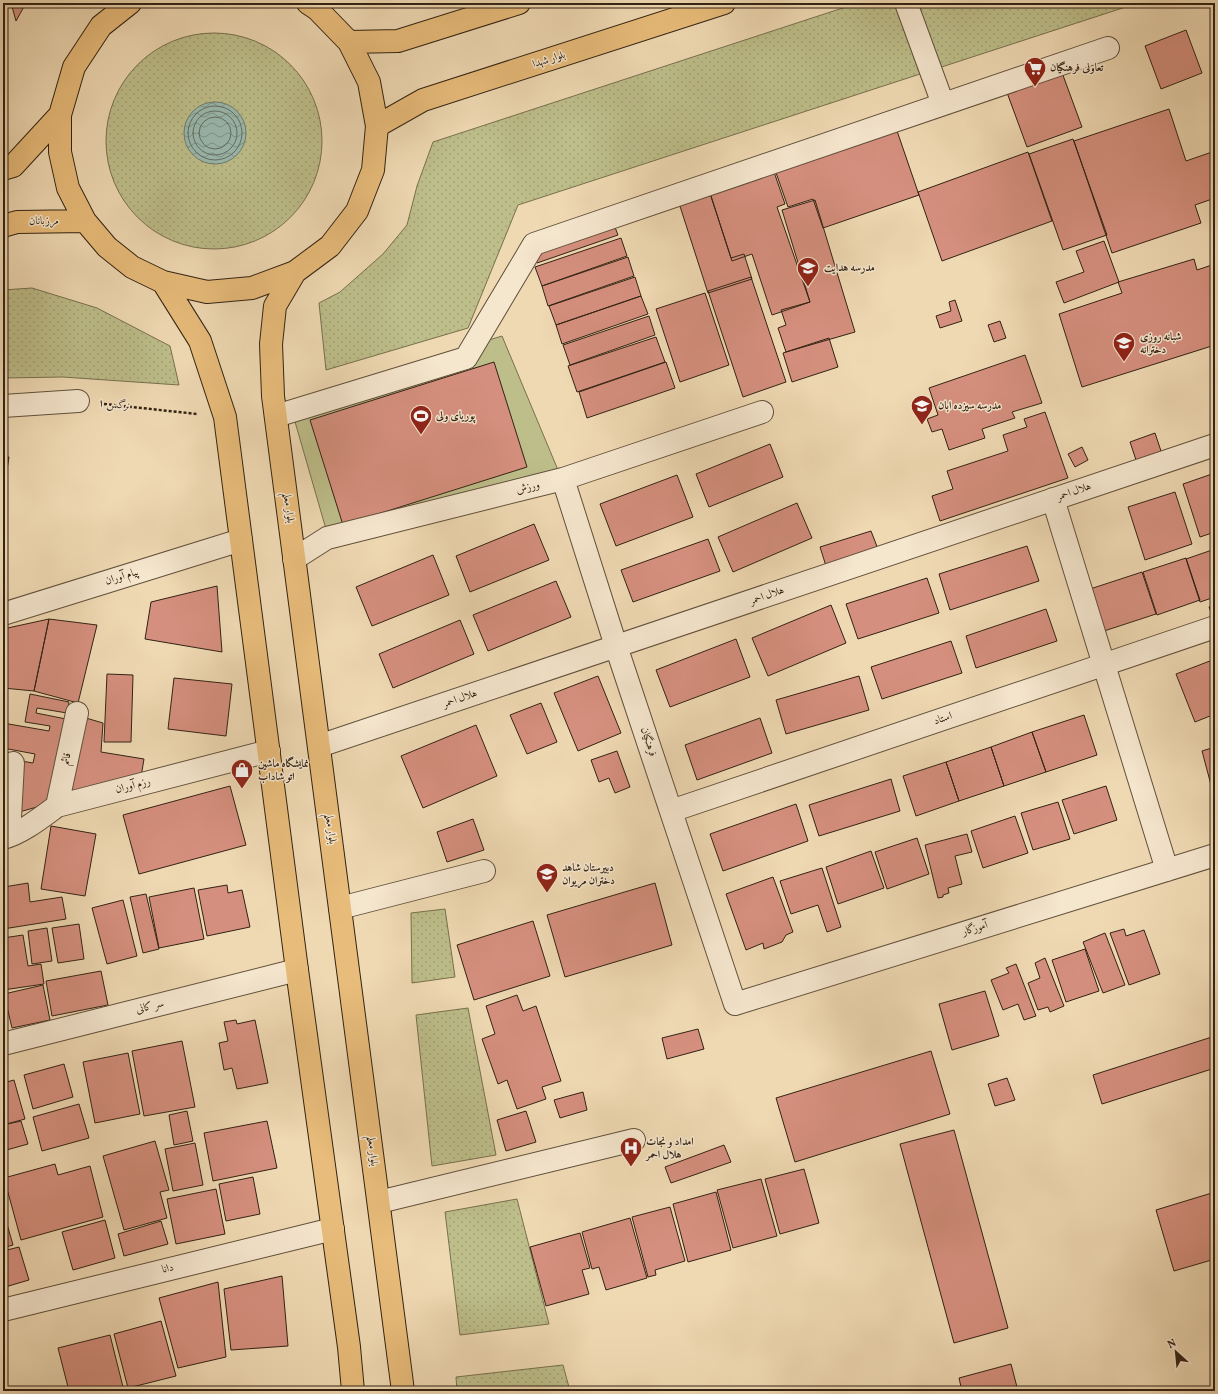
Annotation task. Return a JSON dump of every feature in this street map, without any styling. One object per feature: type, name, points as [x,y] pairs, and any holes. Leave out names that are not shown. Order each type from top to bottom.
[{"type":"main road","points":[[130,3],[101,26],[74,67],[60,115],[60,152],[68,188],[85,221],[107,247],[132,267],[163,282],[207,292],[252,288],[295,272],[330,246],[357,211],[373,170],[378,126],[369,82],[349,42],[317,8],[308,3]]},
{"type":"main road","points":[[349,42],[398,41],[519,3]]},
{"type":"main road","name":"بلوار شهدا","points":[[378,126],[423,100],[724,3]]},
{"type":"main road","points":[[3,169],[13,166],[60,115]]},
{"type":"main road","name":"مرزبانان","points":[[3,226],[17,222],[85,221]]},
{"type":"main road","name":"بلوار معلم","points":[[295,272],[275,306],[271,344],[273,396],[403,1391]]},
{"type":"main road","points":[[163,282],[200,341],[225,417],[297,970],[349,1347],[353,1391]]},
{"type":"street","points":[[906,3],[943,104]]},
{"type":"street","points":[[276,416],[466,358],[534,244],[1108,48]]},
{"type":"street","points":[[3,406],[78,401]]},
{"type":"street","name":"ورزش","points":[[294,559],[327,538],[563,479],[762,412]]},
{"type":"street","name":"هلال احمر","points":[[319,746],[1215,445]]},
{"type":"street","name":"فرهنگیان","points":[[563,479],[616,646],[735,1004]]},
{"type":"street","points":[[1054,499],[1167,870]]},
{"type":"street","name":"پیام آوران","points":[[3,614],[241,540]]},
{"type":"street","name":"استاد","points":[[671,811],[1215,627]]},
{"type":"street","name":"قائم","points":[[57,806],[77,713]]},
{"type":"street","name":"رزم آوران","points":[[6,837],[38,820],[57,806],[269,751]]},
{"type":"street","points":[[6,837],[13,763]]},
{"type":"street","name":"آموزگار","points":[[735,1004],[1215,855]]},
{"type":"street","points":[[340,908],[484,871]]},
{"type":"street","name":"سر کانی","points":[[3,1044],[297,970]]},
{"type":"street","points":[[379,1202],[634,1140]]},
{"type":"street","name":"دانا","points":[[3,1310],[333,1228]]},
{"type":"path","name":"نرگس ۱","points":[[78,401],[225,417]]},
{"type":"green space","points":[[858,3],[1138,3],[518,205],[468,328],[326,370],[319,303],[340,292],[383,254],[407,225],[417,186],[433,142]]},
{"type":"green space","points":[[214,33],[235,35],[255,41],[274,51],[290,65],[304,81],[314,100],[320,120],[322,141],[320,162],[314,182],[304,201],[290,217],[274,231],[255,241],[235,247],[214,249],[193,247],[173,241],[154,231],[138,217],[124,201],[114,182],[108,162],[106,141],[108,120],[114,100],[124,81],[138,65],[154,51],[173,41],[193,35]]},
{"type":"green space","points":[[32,288],[97,308],[170,346],[179,385],[63,377],[3,378],[3,290]]},
{"type":"green space","name":"پوریای ولی","points":[[502,336],[558,470],[328,536],[289,401]]},
{"type":"green space","points":[[445,909],[455,977],[412,983],[411,913]]},
{"type":"green space","points":[[468,1008],[496,1155],[432,1166],[416,1015]]},
{"type":"green space","points":[[517,1199],[549,1324],[460,1335],[445,1212]]},
{"type":"green space","points":[[563,1365],[570,1391],[457,1391],[456,1377]]},
{"type":"water","points":[[215,102],[227,104],[237,111],[244,121],[246,133],[244,145],[237,155],[227,162],[215,164],[203,162],[193,155],[186,145],[184,133],[186,121],[193,111],[203,104]]},
{"type":"building","points":[[11,3],[26,3],[16,21]]},
{"type":"building","points":[[1186,30],[1202,73],[1161,89],[1145,46]]},
{"type":"building","points":[[1057,59],[1082,127],[1027,147],[1002,79]]},
{"type":"building","points":[[1169,109],[1186,161],[1215,151],[1215,198],[1195,205],[1201,223],[1112,253],[1074,141]]},
{"type":"building","points":[[895,125],[919,195],[823,228],[813,199],[788,207],[774,167]]},
{"type":"building","points":[[1073,139],[1107,235],[1063,250],[1029,154]]},
{"type":"building","points":[[1028,152],[1052,221],[942,261],[918,192]]},
{"type":"building","points":[[772,166],[785,204],[777,207],[810,302],[772,315],[752,254],[732,261],[708,187]]},
{"type":"building","points":[[708,187],[731,258],[744,254],[752,279],[708,293],[677,197]]},
{"type":"building","points":[[815,200],[855,332],[786,352],[778,328],[786,325],[781,310],[810,302],[782,210]]},
{"type":"building","points":[[611,217],[618,235],[537,263],[530,245]]},
{"type":"building","points":[[621,238],[627,256],[542,286],[535,267]]},
{"type":"building","points":[[1104,241],[1119,282],[1064,303],[1056,282],[1084,272],[1076,251]]},
{"type":"building","points":[[628,257],[634,276],[548,306],[542,286]]},
{"type":"building","points":[[1194,259],[1197,270],[1215,264],[1215,345],[1082,387],[1059,314],[1122,293],[1118,282]]},
{"type":"building","points":[[635,277],[641,296],[556,325],[549,306]]},
{"type":"building","points":[[751,277],[786,382],[743,397],[708,291]]},
{"type":"building","points":[[705,293],[729,365],[680,382],[656,309]]},
{"type":"building","points":[[641,296],[648,314],[562,344],[556,325]]},
{"type":"building","points":[[955,300],[962,321],[940,328],[936,316],[951,311],[949,302]]},
{"type":"building","points":[[649,316],[655,335],[570,365],[563,345]]},
{"type":"building","points":[[1000,321],[1006,338],[994,342],[988,325]]},
{"type":"building","points":[[656,337],[665,362],[577,392],[568,366]]},
{"type":"building","points":[[829,338],[838,367],[792,382],[783,353]]},
{"type":"building","points":[[1025,355],[1042,403],[1012,412],[1015,418],[982,429],[985,438],[949,450],[942,429],[932,432],[927,419],[938,415],[929,388]]},
{"type":"building","name":"پوریای ولی","points":[[494,362],[527,467],[343,525],[310,420]]},
{"type":"building","points":[[666,362],[675,388],[587,418],[579,392]]},
{"type":"building","points":[[1045,412],[1068,478],[940,521],[932,496],[953,489],[947,471],[1008,451],[1003,435],[1027,427],[1024,419]]},
{"type":"building","points":[[1155,433],[1162,454],[1137,463],[1130,442]]},
{"type":"building","points":[[770,444],[783,477],[709,507],[696,474]]},
{"type":"building","points":[[1082,447],[1088,460],[1075,467],[1068,454]]},
{"type":"building","points":[[3,456],[9,457],[3,495]]},
{"type":"building","points":[[1215,473],[1215,532],[1200,537],[1183,484]]},
{"type":"building","points":[[677,475],[693,517],[616,546],[600,504]]},
{"type":"building","points":[[1175,492],[1192,544],[1145,560],[1128,507]]},
{"type":"building","points":[[797,503],[812,538],[733,572],[718,537]]},
{"type":"building","points":[[534,524],[549,560],[470,592],[456,556]]},
{"type":"building","points":[[871,531],[878,549],[826,566],[820,547]]},
{"type":"building","points":[[708,539],[720,571],[633,602],[621,570]]},
{"type":"building","points":[[1027,546],[1039,581],[950,610],[939,574]]},
{"type":"building","points":[[1215,549],[1215,597],[1200,602],[1186,559]]},
{"type":"building","points":[[433,555],[449,595],[372,626],[356,587]]},
{"type":"building","points":[[1186,558],[1200,600],[1157,615],[1143,572]]},
{"type":"building","points":[[1142,572],[1156,614],[1101,632],[1087,590]]},
{"type":"building","points":[[927,578],[939,613],[858,639],[846,604]]},
{"type":"building","points":[[556,581],[571,617],[488,651],[473,615]]},
{"type":"building","points":[[217,586],[222,652],[145,639],[151,602]]},
{"type":"building","points":[[1215,604],[1215,620],[1214,620],[1209,607]]},
{"type":"building","points":[[831,605],[846,643],[768,676],[752,638]]},
{"type":"building","points":[[1046,609],[1057,641],[976,668],[966,636]]},
{"type":"building","points":[[49,619],[34,691],[3,688],[3,629]]},
{"type":"building","points":[[49,619],[97,625],[78,703],[34,691]]},
{"type":"building","points":[[460,620],[474,654],[393,688],[379,654]]},
{"type":"building","points":[[736,639],[750,677],[670,707],[656,670]]},
{"type":"building","points":[[951,641],[962,673],[882,699],[871,667]]},
{"type":"building","points":[[1215,659],[1215,714],[1195,722],[1176,674]]},
{"type":"building","points":[[107,674],[133,675],[131,742],[104,742]]},
{"type":"building","points":[[598,676],[621,733],[578,751],[554,693]]},
{"type":"building","points":[[859,676],[869,710],[786,734],[776,700]]},
{"type":"building","points":[[174,678],[232,684],[226,736],[168,729]]},
{"type":"building","points":[[30,694],[69,702],[67,713],[37,708],[36,713],[66,719],[55,802],[12,814],[21,761],[33,763],[35,754],[3,748],[3,723],[49,731],[50,726],[25,722]]},
{"type":"building","points":[[541,703],[557,742],[527,754],[510,715]]},
{"type":"building","points":[[1084,715],[1097,755],[1046,772],[1032,732]]},
{"type":"building","points":[[79,716],[103,723],[101,752],[144,759],[141,777],[66,804]]},
{"type":"building","points":[[760,718],[772,753],[697,780],[685,745]]},
{"type":"building","points":[[476,725],[497,776],[423,808],[401,756]]},
{"type":"building","points":[[1032,732],[1046,772],[1004,786],[991,747]]},
{"type":"building","points":[[991,747],[1004,786],[959,801],[946,762]]},
{"type":"building","points":[[1215,747],[1215,800],[1202,751]]},
{"type":"building","points":[[617,751],[630,787],[615,793],[609,778],[599,782],[591,760]]},
{"type":"building","points":[[946,762],[959,801],[916,816],[903,776]]},
{"type":"building","points":[[891,779],[900,811],[819,836],[809,805]]},
{"type":"building","points":[[230,786],[246,845],[139,874],[123,815]]},
{"type":"building","points":[[1106,786],[1117,820],[1074,834],[1062,800]]},
{"type":"building","points":[[1058,802],[1070,839],[1033,850],[1021,813]]},
{"type":"building","points":[[796,804],[808,841],[723,871],[710,834]]},
{"type":"building","points":[[1015,816],[1028,853],[983,868],[971,831]]},
{"type":"building","points":[[473,819],[484,850],[447,862],[437,832]]},
{"type":"building","points":[[51,826],[96,834],[85,896],[41,889]]},
{"type":"building","points":[[967,834],[972,852],[955,856],[962,884],[948,888],[949,893],[938,898],[925,845]]},
{"type":"building","points":[[917,838],[929,874],[887,889],[875,852]]},
{"type":"building","points":[[871,851],[884,888],[838,904],[826,867]]},
{"type":"building","points":[[822,868],[841,927],[827,932],[818,905],[791,914],[780,881]]},
{"type":"building","points":[[773,877],[793,932],[786,935],[782,942],[764,949],[763,943],[746,950],[726,894]]},
{"type":"building","points":[[28,883],[30,902],[62,897],[66,919],[3,929],[3,906],[6,905],[4,887]]},
{"type":"building","points":[[655,883],[672,945],[565,977],[547,915]]},
{"type":"building","points":[[227,885],[228,893],[242,890],[250,927],[207,936],[198,890]]},
{"type":"building","points":[[194,888],[204,939],[159,948],[149,897]]},
{"type":"building","points":[[146,894],[159,949],[143,953],[130,897]]},
{"type":"building","points":[[123,900],[137,956],[107,964],[92,908]]},
{"type":"building","points":[[533,921],[550,976],[474,1000],[457,945]]},
{"type":"building","points":[[79,924],[84,959],[58,963],[52,928]]},
{"type":"building","points":[[47,928],[52,961],[32,964],[28,931]]},
{"type":"building","points":[[1124,929],[1126,936],[1144,930],[1160,974],[1129,985],[1110,933]]},
{"type":"building","points":[[1105,933],[1125,985],[1103,993],[1083,942]]},
{"type":"building","points":[[23,935],[28,966],[41,964],[44,984],[3,990],[3,938]]},
{"type":"building","points":[[1085,949],[1099,991],[1066,1002],[1052,960]]},
{"type":"building","points":[[1045,958],[1064,1006],[1050,1012],[1048,1007],[1038,1010],[1028,983],[1040,978],[1035,963]]},
{"type":"building","points":[[1016,964],[1036,1016],[1024,1020],[1018,1004],[1003,1010],[991,980],[1009,973],[1006,968]]},
{"type":"building","points":[[101,971],[108,1005],[52,1016],[46,981]]},
{"type":"building","points":[[43,985],[50,1020],[12,1028],[4,994]]},
{"type":"building","points":[[985,991],[999,1036],[952,1050],[939,1004]]},
{"type":"building","points":[[517,995],[523,1011],[536,1006],[561,1081],[542,1087],[546,1099],[517,1109],[507,1080],[498,1084],[482,1039],[495,1034],[486,1006]]},
{"type":"building","points":[[236,1020],[237,1024],[255,1020],[268,1083],[237,1089],[232,1068],[224,1070],[219,1043],[228,1041],[224,1022]]},
{"type":"building","points":[[698,1029],[704,1049],[667,1059],[662,1038]]},
{"type":"building","points":[[1215,1036],[1215,1068],[1102,1104],[1093,1075]]},
{"type":"building","points":[[182,1041],[195,1107],[144,1116],[132,1051]]},
{"type":"building","points":[[931,1051],[950,1114],[795,1162],[776,1098]]},
{"type":"building","points":[[128,1053],[140,1114],[95,1123],[83,1062]]},
{"type":"building","points":[[64,1064],[73,1097],[33,1109],[24,1075]]},
{"type":"building","points":[[1007,1078],[1015,1100],[995,1106],[988,1084]]},
{"type":"building","points":[[14,1080],[25,1119],[3,1125],[3,1083]]},
{"type":"building","points":[[583,1092],[587,1110],[560,1118],[554,1100]]},
{"type":"building","points":[[79,1104],[89,1138],[42,1151],[33,1117]]},
{"type":"building","points":[[187,1111],[193,1141],[174,1145],[169,1115]]},
{"type":"building","points":[[526,1111],[536,1142],[506,1151],[497,1120]]},
{"type":"building","points":[[21,1121],[28,1144],[3,1151],[3,1125]]},
{"type":"building","points":[[267,1121],[277,1168],[213,1181],[204,1133]]},
{"type":"building","points":[[954,1130],[1008,1328],[954,1343],[900,1144]]},
{"type":"building","points":[[155,1141],[169,1190],[160,1192],[167,1218],[124,1230],[103,1156]]},
{"type":"building","points":[[195,1143],[203,1185],[173,1191],[165,1149]]},
{"type":"building","points":[[724,1145],[731,1162],[671,1183],[665,1167]]},
{"type":"building","points":[[55,1164],[58,1175],[90,1166],[103,1217],[21,1240],[4,1178]]},
{"type":"building","points":[[804,1169],[819,1223],[780,1234],[765,1179]]},
{"type":"building","points":[[253,1177],[260,1214],[226,1221],[219,1184]]},
{"type":"building","points":[[761,1179],[777,1236],[733,1248],[717,1190]]},
{"type":"building","points":[[216,1189],[225,1234],[176,1244],[167,1199]]},
{"type":"building","points":[[716,1192],[731,1250],[688,1262],[673,1204]]},
{"type":"building","points":[[1215,1192],[1215,1259],[1174,1271],[1156,1210]]},
{"type":"building","points":[[670,1207],[685,1261],[655,1270],[656,1275],[648,1277],[632,1217]]},
{"type":"building","points":[[3,1210],[13,1245],[3,1248]]},
{"type":"building","points":[[630,1218],[647,1278],[606,1290],[599,1267],[592,1269],[582,1232]]},
{"type":"building","points":[[105,1220],[115,1258],[73,1270],[62,1232]]},
{"type":"building","points":[[161,1221],[168,1244],[124,1256],[118,1234]]},
{"type":"building","points":[[580,1233],[590,1268],[582,1270],[589,1294],[546,1306],[530,1247]]},
{"type":"building","points":[[19,1247],[29,1280],[5,1287],[3,1278],[3,1251]]},
{"type":"building","points":[[282,1276],[288,1346],[231,1350],[224,1289]]},
{"type":"building","points":[[218,1282],[226,1357],[178,1368],[159,1298]]},
{"type":"building","points":[[161,1321],[176,1376],[128,1388],[114,1334]]},
{"type":"building","points":[[110,1335],[124,1391],[69,1391],[58,1348]]},
{"type":"building","points":[[1011,1364],[1018,1391],[962,1391],[959,1378]]},
{"type":"place","name":"تعاونی فرهنگیان","points":[[1035,88]]},
{"type":"place","name":"مدرسه هدایت","points":[[808,288]]},
{"type":"place","name":"شبانه روزی دخترانه","points":[[1124,362]]},
{"type":"place","name":"مدرسه سیزده ابان","points":[[922,426]]},
{"type":"place","name":"پوریای ولی","points":[[421,436]]},
{"type":"place","name":"نمایشگاه ماشین اتو شاداب","points":[[242,790]]},
{"type":"place","name":"دبیرستان شاهد دختران مریوان","points":[[547,894]]},
{"type":"place","name":"امداد و نجات هلال احمر","points":[[631,1168]]}]
